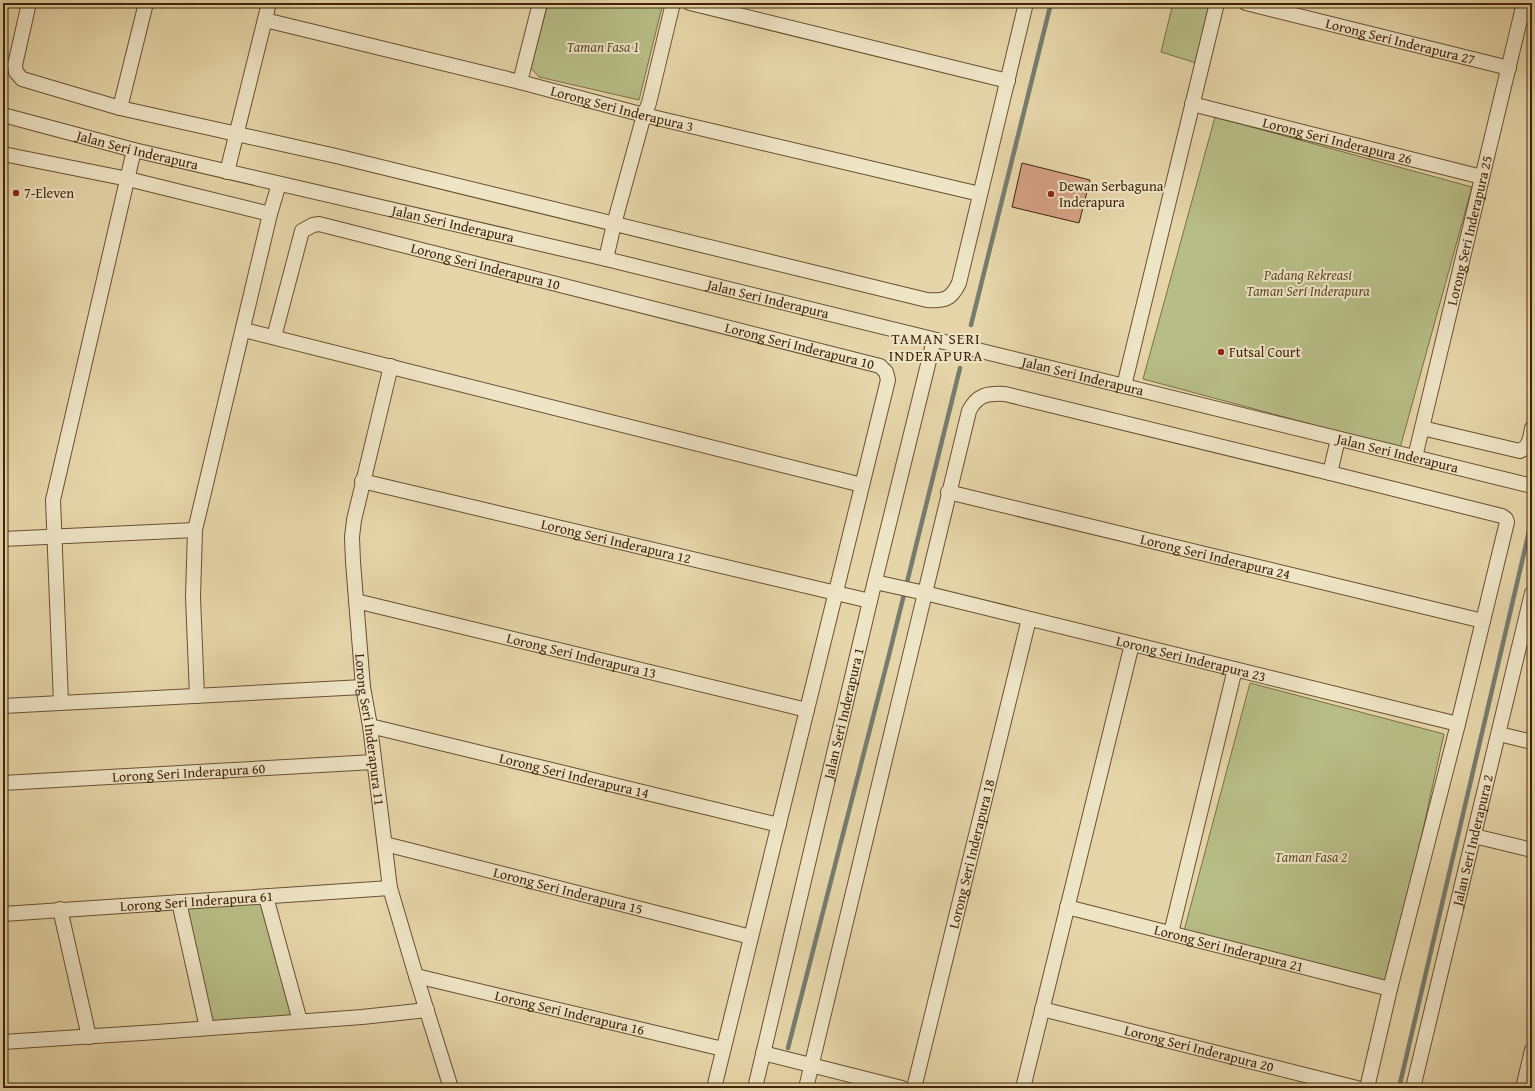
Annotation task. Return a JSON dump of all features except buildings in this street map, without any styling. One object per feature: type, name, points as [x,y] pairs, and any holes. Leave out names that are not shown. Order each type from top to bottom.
[{"type":"street","points":[[29,3],[15,65],[16,72],[22,79],[120,108],[336,156],[927,300],[948,298],[955,292],[959,283],[1026,3]]},
{"type":"street","points":[[120,108],[146,3]]},
{"type":"street","points":[[227,172],[235,134],[269,3]]},
{"type":"street","points":[[520,82],[540,3]]},
{"type":"street","points":[[606,259],[644,115],[649,103],[673,3]]},
{"type":"street","points":[[690,3],[1008,80]]},
{"type":"street","points":[[1124,386],[1217,3]]},
{"type":"street","name":"Lorong Seri Inderapura 27","points":[[1246,3],[1509,68]]},
{"type":"street","name":"Lorong Seri Inderapura 25","points":[[1415,457],[1524,3]]},
{"type":"street","name":"Lorong Seri Inderapura 3","points":[[265,20],[520,82],[644,115],[980,194]]},
{"type":"street","name":"Lorong Seri Inderapura 26","points":[[1192,104],[1482,177]]},
{"type":"street","name":"Jalan Seri Inderapura","points":[[3,115],[134,150],[606,259],[1532,486]]},
{"type":"street","points":[[61,703],[53,500],[134,150]]},
{"type":"street","points":[[3,154],[128,179],[270,214]]},
{"type":"street","points":[[197,696],[193,597],[195,530],[244,330],[270,214],[279,184]]},
{"type":"street","name":"Lorong Seri Inderapura 10","points":[[274,337],[302,231],[313,225],[319,224],[880,366],[886,372],[888,380],[862,485]]},
{"type":"street","points":[[244,330],[862,485],[714,1088]]},
{"type":"street","name":"Jalan Seri Inderapura 1","points":[[755,1088],[870,601],[934,340]]},
{"type":"street","name":"Lorong Seri Inderapura 11","points":[[391,366],[362,481],[352,538],[363,687],[370,726],[390,888],[451,1088]]},
{"type":"street","points":[[806,1088],[918,592],[948,492],[968,412],[974,402],[982,396],[993,393],[1013,396],[1330,472],[1506,518],[1507,522],[1458,724],[1390,989],[1367,1088]]},
{"type":"street","points":[[1422,428],[1520,451],[1528,444],[1532,428]]},
{"type":"street","points":[[1330,472],[1338,439]]},
{"type":"street","name":"Lorong Seri Inderapura 12","points":[[362,481],[870,601]]},
{"type":"street","name":"Lorong Seri Inderapura 24","points":[[948,492],[1483,621]]},
{"type":"street","points":[[3,539],[195,530]]},
{"type":"street","name":"Lorong Seri Inderapura 23","points":[[875,582],[1458,724]]},
{"type":"street","name":"Jalan Seri Inderapura 2","points":[[1413,1088],[1498,734],[1528,631],[1532,593]]},
{"type":"street","name":"Lorong Seri Inderapura 13","points":[[356,601],[807,710]]},
{"type":"street","name":"Lorong Seri Inderapura 18","points":[[914,1088],[1029,619]]},
{"type":"street","points":[[1023,1088],[1132,644]]},
{"type":"street","points":[[1171,933],[1235,669]]},
{"type":"street","points":[[3,706],[363,687]]},
{"type":"street","name":"Lorong Seri Inderapura 14","points":[[370,726],[779,825]]},
{"type":"street","points":[[1498,734],[1532,742]]},
{"type":"street","name":"Lorong Seri Inderapura 60","points":[[3,783],[374,762]]},
{"type":"street","points":[[1474,836],[1532,850]]},
{"type":"street","name":"Lorong Seri Inderapura 15","points":[[385,844],[752,937]]},
{"type":"street","name":"Lorong Seri Inderapura 61","points":[[3,914],[390,888]]},
{"type":"street","points":[[266,897],[300,1022]]},
{"type":"street","points":[[179,902],[207,1028]]},
{"type":"street","name":"Lorong Seri Inderapura 21","points":[[1067,907],[1390,989]]},
{"type":"street","points":[[60,909],[88,1037]]},
{"type":"street","name":"Lorong Seri Inderapura 16","points":[[416,976],[723,1049]]},
{"type":"street","name":"Lorong Seri Inderapura 20","points":[[1042,1009],[1357,1088]]},
{"type":"street","points":[[3,1042],[300,1022],[427,1010]]},
{"type":"street","points":[[1523,1088],[1532,1050]]},
{"type":"street","points":[[763,1053],[902,1088]]},
{"type":"green space","name":"Taman Fasa 1","points":[[548,3],[663,3],[639,100],[539,77],[531,68]]},
{"type":"green space","points":[[1173,3],[1212,3],[1196,63],[1161,52]]},
{"type":"green space","name":"Padang Rekreasi Taman Seri Inderapura","points":[[1215,117],[1472,187],[1400,448],[1143,379]]},
{"type":"green space","name":"Taman Fasa 2","points":[[1250,683],[1444,734],[1389,984],[1184,931]]},
{"type":"green space","points":[[266,897],[300,1021],[207,1028],[179,902]]},
{"type":"waterway","points":[[971,325],[1051,3]]},
{"type":"waterway","points":[[788,1048],[888,659],[960,368]]},
{"type":"waterway","points":[[1399,1088],[1532,519]]},
{"type":"place","name":"7-Eleven","points":[[16,193]]},
{"type":"place","name":"Dewan Serbaguna Inderapura","points":[[1051,194]]},
{"type":"place","name":"Futsal Court","points":[[1221,352]]},
{"type":"district","name":"TAMAN SERI INDERAPURA","points":[[936,346]]}]
